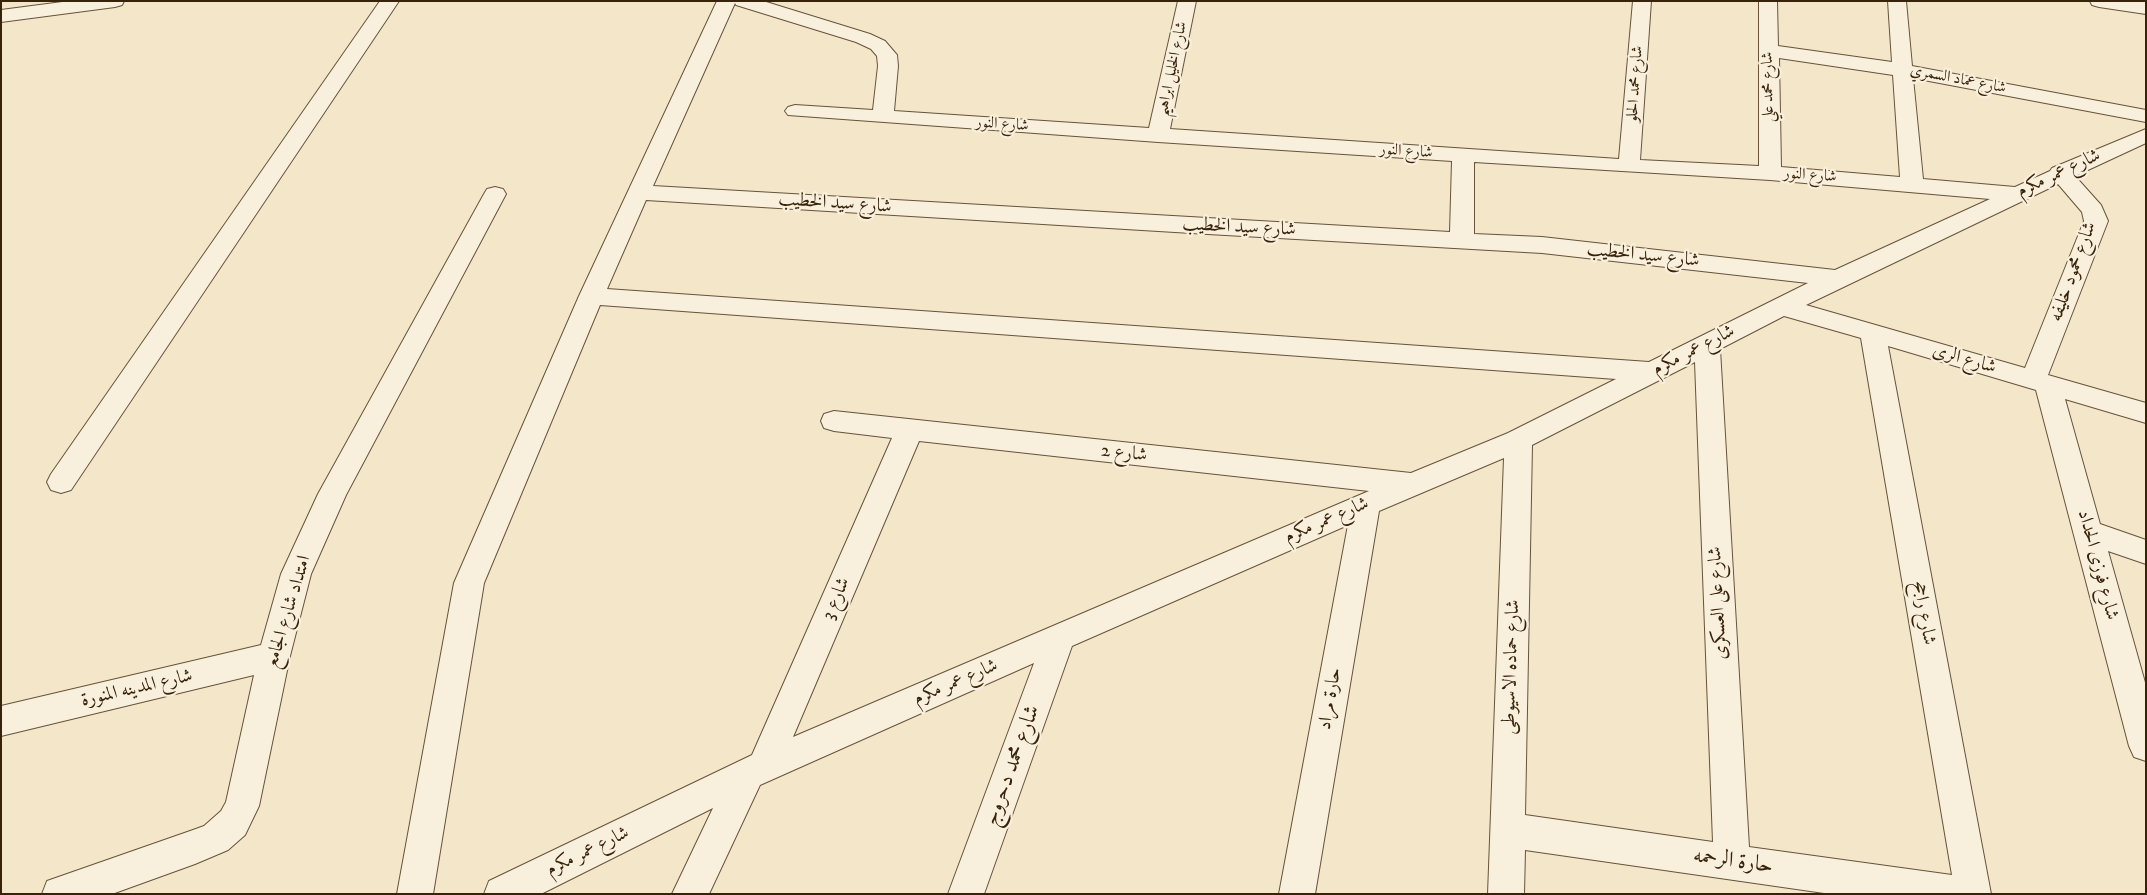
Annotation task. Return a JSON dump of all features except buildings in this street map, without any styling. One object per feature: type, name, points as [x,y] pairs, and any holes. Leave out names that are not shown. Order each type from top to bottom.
[{"type":"street","points":[[1,16],[115,1]]},
{"type":"street","points":[[61,482],[390,1]]},
{"type":"street","points":[[415,894],[469,583],[591,296],[726,1]]},
{"type":"street","points":[[743,1],[863,38],[878,45],[887,55],[888,66],[883,117]]},
{"type":"street","name":"شارع الخليل ابراهيم","points":[[1158,136],[1187,1]]},
{"type":"street","name":"شارع محمد الحلو","points":[[1629,166],[1642,1]]},
{"type":"street","name":"شارع محمد علي","points":[[1768,1],[1770,173]]},
{"type":"street","points":[[1897,1],[1912,184]]},
{"type":"street","points":[[2099,1],[2146,8]]},
{"type":"street","name":"شارع عماد السمري","points":[[1768,50],[1902,70],[2146,116]]},
{"type":"street","name":"شارع النور","points":[[795,111],[1629,166],[1770,173],[2016,194]]},
{"type":"street","name":"شارع عمر مكرم","points":[[502,894],[756,770],[1366,504],[1518,440],[1838,278],[2060,173],[2146,135]]},
{"type":"street","points":[[1462,240],[1463,155]]},
{"type":"street","name":"شارع محمود خليفه","points":[[2041,382],[2096,221],[2093,210],[2060,173]]},
{"type":"street","name":"شارع سيد الخطيب","points":[[639,192],[1208,227],[1462,240],[1608,251],[1838,278]]},
{"type":"street","name":"امتداد شارع الجامع","points":[[60,894],[195,847],[216,838],[233,823],[242,806],[274,656],[296,574],[332,494],[495,194]]},
{"type":"street","points":[[591,296],[1653,372]]},
{"type":"street","name":"شارع الرى","points":[[1781,306],[2146,413]]},
{"type":"street","name":"شارع راجح","points":[[1873,333],[1974,894]]},
{"type":"street","name":"شارع على العسكرى","points":[[1707,344],[1732,862]]},
{"type":"street","name":"شارع فوزى الحداد","points":[[2041,382],[2140,704],[2146,746]]},
{"type":"street","name":"شارع 2","points":[[834,421],[909,431],[1414,485]]},
{"type":"street","name":"شارع 3","points":[[690,894],[756,770],[909,431]]},
{"type":"street","name":"شارع حماده الاسيوطى","points":[[1506,894],[1518,440]]},
{"type":"street","name":"حارة مراد","points":[[1297,894],[1366,504]]},
{"type":"street","points":[[2088,532],[2146,552]]},
{"type":"street","name":"شارع محمد دحروج","points":[[966,894],[1059,639]]},
{"type":"street","name":"شارع المدينه المنورة","points":[[1,721],[274,656]]},
{"type":"street","name":"حارة الرحمه","points":[[1508,830],[1958,894]]}]
